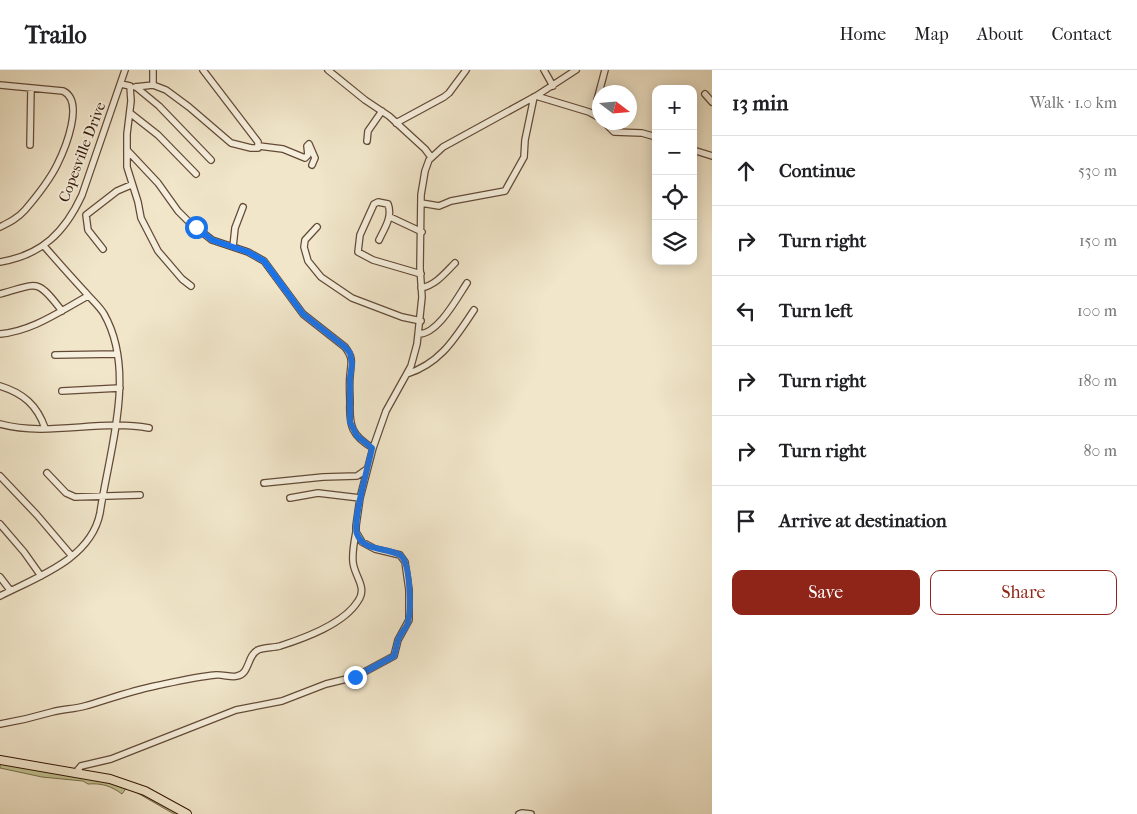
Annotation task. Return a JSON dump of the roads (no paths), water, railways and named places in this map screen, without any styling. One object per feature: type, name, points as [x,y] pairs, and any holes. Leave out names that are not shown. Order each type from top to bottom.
[{"type":"main road","points":[[0,760],[76,772],[126,784],[145,791],[187,814]]},
{"type":"street","name":"Copesville Drive","points":[[0,262],[22,257],[44,246],[59,232],[77,206],[125,70]]},
{"type":"street","points":[[153,86],[154,70]]},
{"type":"street","points":[[203,70],[258,142],[259,146]]},
{"type":"street","points":[[328,70],[396,122],[431,157]]},
{"type":"street","points":[[396,122],[426,108],[450,93],[466,70]]},
{"type":"street","points":[[544,70],[553,86]]},
{"type":"street","points":[[0,724],[83,707],[155,686],[213,675],[226,674],[237,677],[246,670],[257,650],[283,645],[324,628],[339,620],[358,602],[362,589],[353,564],[353,552],[360,498],[372,448],[386,412],[413,360],[419,334],[421,321],[421,203],[424,175],[431,157],[452,141],[535,97],[576,70]]},
{"type":"street","points":[[601,85],[605,70]]},
{"type":"street","points":[[120,84],[133,87],[153,86],[166,90],[189,107],[230,143],[251,148],[259,146],[283,149],[305,158],[308,155],[307,146],[309,144],[315,158],[312,165]]},
{"type":"street","points":[[0,85],[66,92],[71,97],[74,105],[72,120],[60,159],[47,181],[25,210],[11,222],[0,227]]},
{"type":"street","points":[[133,87],[127,150],[127,172],[138,202],[142,222],[158,250],[182,279],[191,286]]},
{"type":"street","points":[[133,87],[159,106],[211,160]]},
{"type":"street","points":[[30,145],[31,88]]},
{"type":"street","points":[[705,94],[712,102]]},
{"type":"street","points":[[535,97],[592,113]]},
{"type":"street","points":[[421,203],[439,206],[505,191],[524,157],[525,140],[535,97]]},
{"type":"street","points":[[366,140],[368,131],[382,111]]},
{"type":"street","points":[[130,114],[158,135],[196,174]]},
{"type":"street","points":[[612,130],[614,132],[642,133],[652,136]]},
{"type":"street","points":[[127,150],[158,183],[178,211],[188,221],[212,240],[248,252],[264,261],[303,314],[350,353],[352,364],[350,378],[350,422],[357,436],[372,448]]},
{"type":"street","points":[[697,151],[712,156]]},
{"type":"street","points":[[104,249],[88,230],[86,215],[117,192],[131,185]]},
{"type":"street","points":[[379,240],[390,217],[390,211],[388,204],[375,203],[362,230],[358,252],[373,260],[421,274]]},
{"type":"street","points":[[233,247],[235,228],[243,207]]},
{"type":"street","points":[[390,217],[422,232]]},
{"type":"street","points":[[317,227],[305,240],[304,246],[308,261],[324,280],[352,298],[402,317],[421,321]]},
{"type":"street","points":[[0,596],[41,576],[71,556],[93,534],[98,524],[120,388],[117,354],[104,313],[44,246]]},
{"type":"street","points":[[421,288],[436,282],[455,263]]},
{"type":"street","points":[[419,334],[427,333],[438,324],[467,283]]},
{"type":"street","points":[[0,294],[28,285],[37,285],[47,292],[62,311]]},
{"type":"street","points":[[0,334],[28,328],[88,296]]},
{"type":"street","points":[[407,374],[420,369],[439,357],[474,310]]},
{"type":"street","points":[[55,355],[117,354]]},
{"type":"street","points":[[0,386],[22,395],[30,401],[40,414],[45,428]]},
{"type":"street","points":[[62,391],[120,388]]},
{"type":"street","points":[[0,424],[23,429],[115,424],[149,428]]},
{"type":"street","points":[[264,483],[323,477],[357,476],[367,470]]},
{"type":"street","points":[[47,474],[69,495],[79,498],[140,495]]},
{"type":"street","points":[[0,476],[37,515],[71,556]]},
{"type":"street","points":[[290,498],[318,493],[360,498]]},
{"type":"street","points":[[0,524],[41,576]]},
{"type":"street","points":[[76,772],[82,766],[111,759],[236,710],[282,700],[326,684],[355,677],[394,656],[398,640],[408,620],[410,590],[405,562],[400,555],[365,544],[359,539],[356,532]]},
{"type":"street","points":[[0,577],[10,590]]},
{"type":"street","points":[[519,814],[522,812],[531,814]]}]
